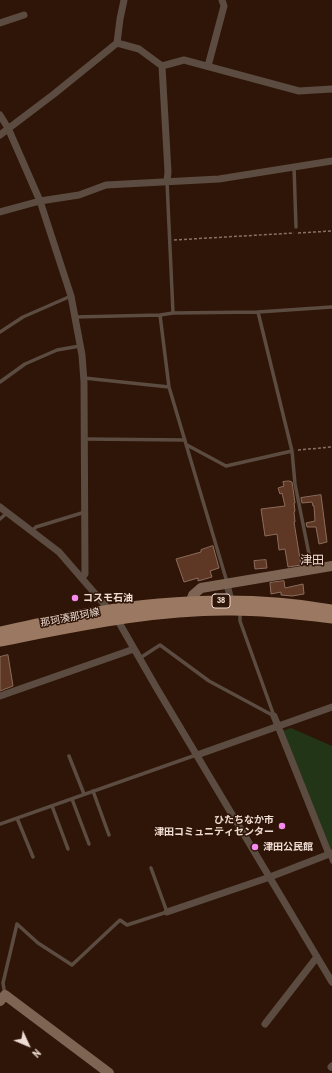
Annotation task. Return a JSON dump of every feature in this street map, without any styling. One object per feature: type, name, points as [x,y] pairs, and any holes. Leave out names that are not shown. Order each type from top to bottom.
[{"type":"main road","name":"那珂湊那珂線","points":[[0,632],[110,610],[158,604],[230,601],[287,604],[332,610]]},
{"type":"main road","name":"那珂湊那珂線","points":[[0,641],[117,619],[191,611],[240,610],[288,612],[332,618]]},
{"type":"street","points":[[0,134],[54,94],[117,43],[124,0]]},
{"type":"street","points":[[208,66],[224,6],[222,0]]},
{"type":"street","points":[[0,24],[24,15]]},
{"type":"street","points":[[117,43],[139,49],[162,66]]},
{"type":"street","points":[[162,66],[184,60],[299,91],[332,89]]},
{"type":"street","points":[[162,66],[168,172],[166,181]]},
{"type":"street","points":[[0,116],[8,128],[40,201],[76,317],[84,378],[85,574],[82,578]]},
{"type":"street","points":[[0,212],[40,201],[79,195],[106,185],[219,179],[332,161]]},
{"type":"street","points":[[0,507],[59,552],[117,619],[332,982]]},
{"type":"street","points":[[191,602],[193,595],[201,588],[332,566]]},
{"type":"street","points":[[228,584],[230,601]]},
{"type":"street","points":[[0,696],[134,649]]},
{"type":"street","points":[[197,755],[332,707]]},
{"type":"street","points":[[167,912],[270,877],[330,854],[277,727],[274,716]]},
{"type":"street","points":[[265,1024],[316,957]]},
{"type":"street","points":[[2,996],[109,1073]]},
{"type":"lane","points":[[294,167],[296,227]]},
{"type":"lane","points":[[166,181],[173,313]]},
{"type":"lane","points":[[0,332],[23,317],[70,296]]},
{"type":"lane","points":[[76,317],[160,315],[173,313],[258,312],[332,307]]},
{"type":"lane","points":[[258,312],[292,451],[295,484],[312,570]]},
{"type":"lane","points":[[160,315],[169,387],[228,584]]},
{"type":"lane","points":[[0,382],[24,364],[57,350],[80,346]]},
{"type":"lane","points":[[84,378],[169,387]]},
{"type":"lane","points":[[84,439],[185,440]]},
{"type":"lane","points":[[187,445],[226,466],[292,451]]},
{"type":"lane","points":[[0,519],[8,512]]},
{"type":"lane","points":[[32,531],[36,527],[84,512]]},
{"type":"lane","points":[[240,610],[240,621],[274,716]]},
{"type":"lane","points":[[139,658],[160,645],[209,681],[274,716]]},
{"type":"lane","points":[[0,824],[197,755]]},
{"type":"lane","points":[[69,756],[84,794]]},
{"type":"lane","points":[[93,791],[109,835]]},
{"type":"lane","points":[[72,799],[89,844]]},
{"type":"lane","points":[[52,806],[68,849]]},
{"type":"lane","points":[[17,818],[33,857]]},
{"type":"lane","points":[[330,854],[332,862]]},
{"type":"lane","points":[[2,996],[3,983],[17,924],[38,943],[72,965],[120,920],[127,925],[167,912],[151,868]]},
{"type":"path","points":[[170,240],[332,231]]},
{"type":"path","points":[[292,451],[332,448]]},
{"type":"green space","points":[[291,728],[332,746],[332,852],[282,731]]},
{"type":"building","points":[[283,482],[292,482],[295,503],[294,522],[301,565],[288,567],[285,549],[279,550],[277,534],[265,536],[261,509],[285,506],[282,493],[280,494],[278,488],[284,486]]},
{"type":"building","points":[[321,495],[327,542],[319,544],[316,527],[307,527],[306,523],[315,521],[314,506],[312,502],[302,503],[301,498]]},
{"type":"building","points":[[213,546],[219,568],[210,571],[212,577],[198,581],[198,578],[184,582],[176,559],[201,552],[201,550]]},
{"type":"building","points":[[266,560],[267,568],[255,569],[254,561]]},
{"type":"building","points":[[284,581],[285,588],[303,584],[304,594],[292,596],[281,595],[281,592],[271,594],[270,583]]},
{"type":"building","points":[[8,655],[13,686],[0,691],[0,657]]},
{"type":"place","name":"コスモ石油","points":[[75,598]]},
{"type":"place","name":"ひたちなか市 津田コミュニティセンター","points":[[282,826]]},
{"type":"place","name":"津田公民館","points":[[255,847]]},
{"type":"district","name":"津田","points":[[312,561]]}]
